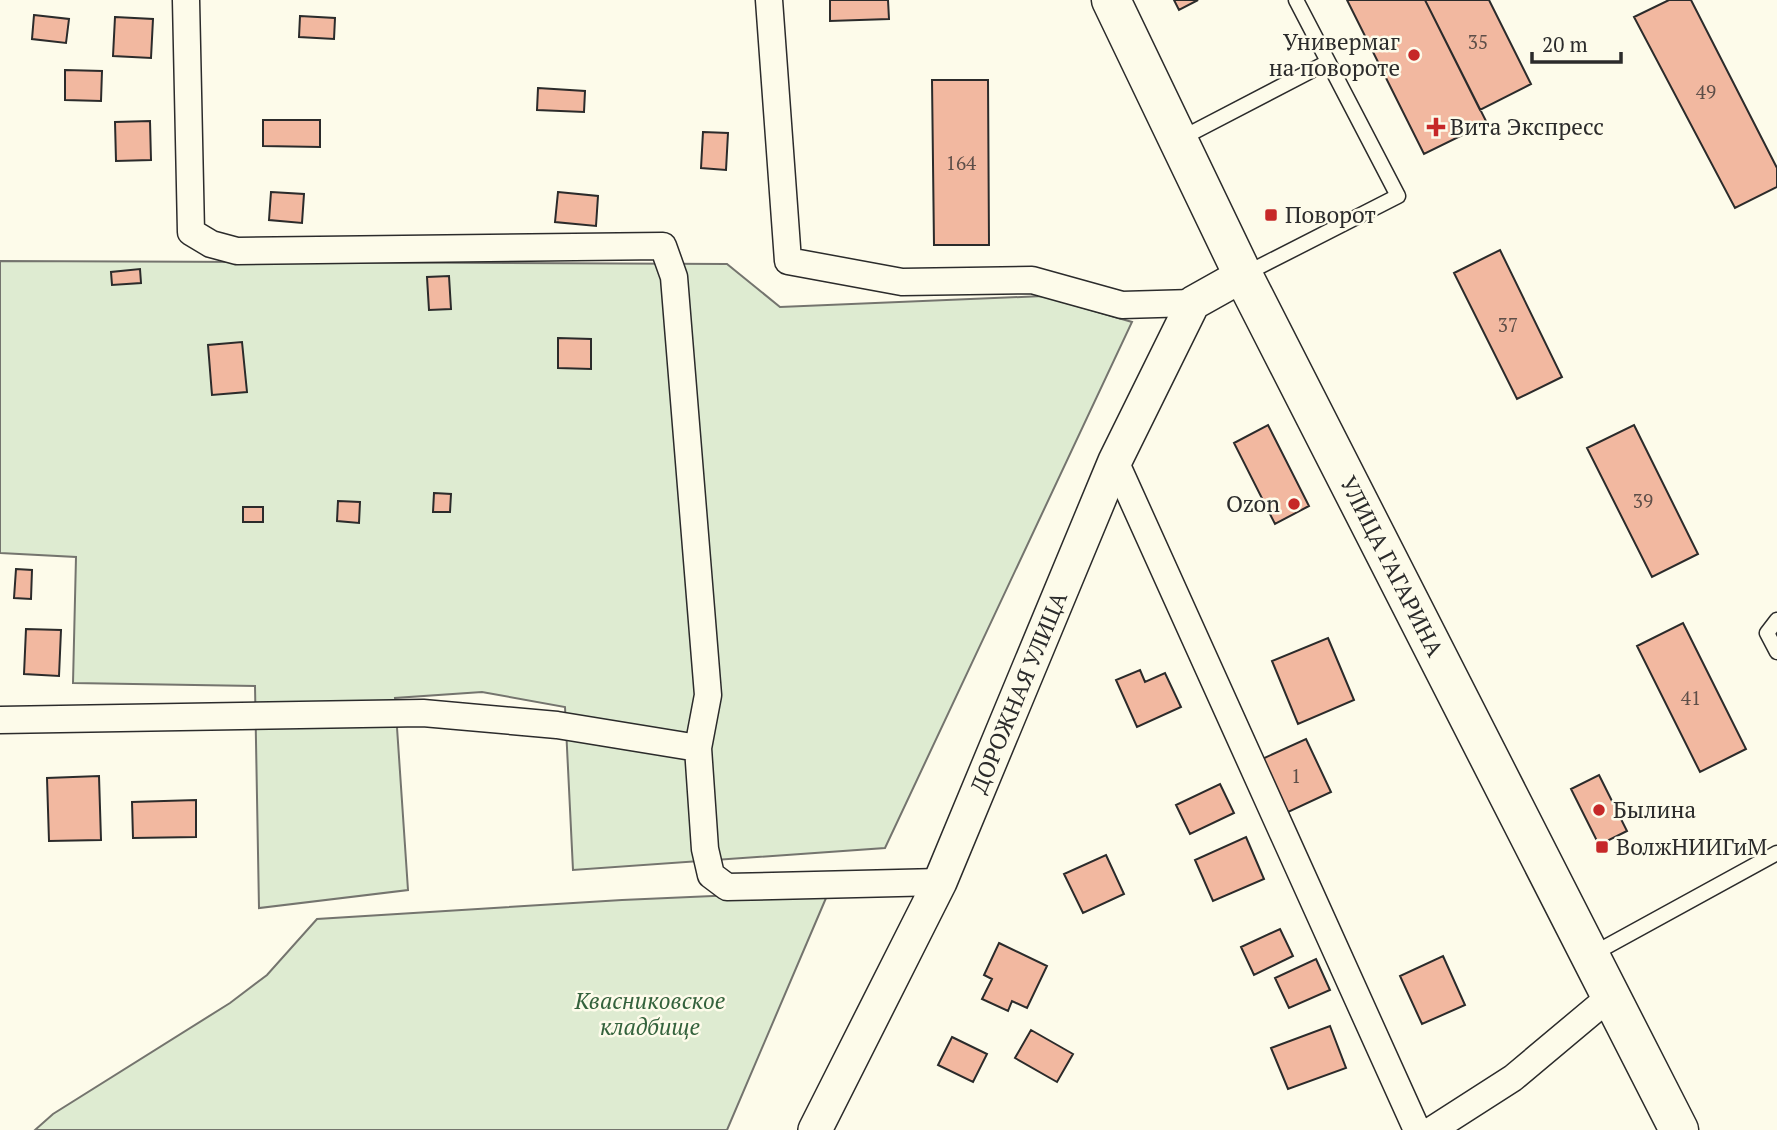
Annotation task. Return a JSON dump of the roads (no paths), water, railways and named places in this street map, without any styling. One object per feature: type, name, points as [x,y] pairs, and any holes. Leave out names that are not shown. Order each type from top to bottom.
[{"type":"main road","name":"УЛИЦА ГАГАРИНА","points":[[1111,0],[1243,275],[1679,1130]]},
{"type":"street","points":[[186,0],[191,232],[211,244],[237,251],[663,246],[674,276],[708,695],[698,748],[705,849],[711,875],[727,887],[940,883]]},
{"type":"street","points":[[769,0],[788,261],[902,282],[1032,280],[1122,305],[1194,303],[1243,275]]},
{"type":"street","name":"ДОРОЖНАЯ УЛИЦА","points":[[815,1130],[940,883],[1115,461],[1194,303]]},
{"type":"street","points":[[1115,461],[1417,1130]]},
{"type":"street","points":[[0,720],[423,713],[557,725],[698,748]]},
{"type":"street","points":[[1432,1130],[1513,1077],[1612,995]]},
{"type":"lane","points":[[1243,275],[1398,196],[1296,0]]},
{"type":"lane","points":[[1178,140],[1328,62]]},
{"type":"lane","points":[[1777,620],[1767,633],[1777,652]]},
{"type":"lane","points":[[1591,955],[1777,853]]},
{"type":"place","name":"Универмаг на повороте","points":[[1414,55]]},
{"type":"place","name":"Вита Экспресс","points":[[1436,127]]},
{"type":"place","name":"Поворот","points":[[1271,215]]},
{"type":"place","name":"Ozon","points":[[1294,504]]},
{"type":"place","name":"Былина","points":[[1599,810]]},
{"type":"place","name":"ВолжНИИГиМ","points":[[1602,847]]},
{"type":"park label","name":"Квасниковское кладбище","points":[[650,1014]]}]
